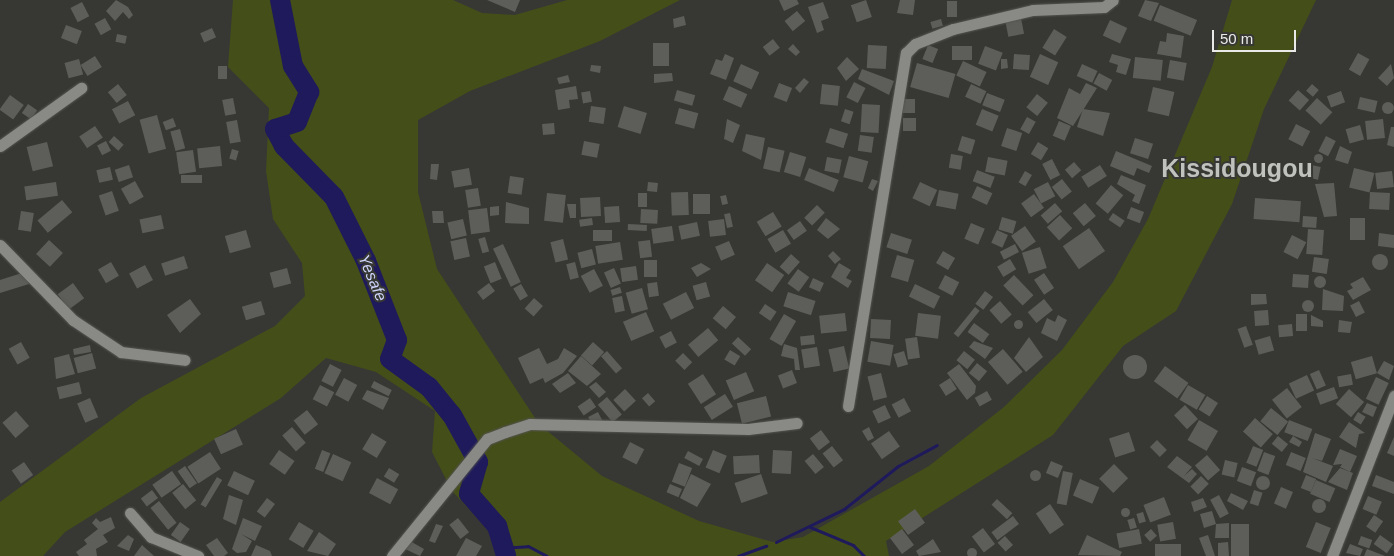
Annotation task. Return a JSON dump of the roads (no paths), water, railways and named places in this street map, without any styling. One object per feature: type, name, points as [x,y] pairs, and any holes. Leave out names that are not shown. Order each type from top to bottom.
[{"type":"street","points":[[848,406],[906,53],[915,44],[953,29],[1033,10],[1104,7],[1113,0]]},
{"type":"street","points":[[0,146],[81,88]]},
{"type":"street","points":[[0,245],[73,320],[121,352],[186,360]]},
{"type":"street","points":[[1332,556],[1394,396]]},
{"type":"street","points":[[392,556],[487,439],[505,432],[530,424],[748,429],[797,423]]},
{"type":"street","points":[[130,513],[152,537],[197,556]]},
{"type":"waterway","name":"Yesafe","points":[[280,0],[293,66],[309,92],[297,122],[275,129],[284,146],[334,197],[366,261],[397,340],[390,359],[429,387],[452,415],[478,462],[469,494],[497,526],[506,556]]},
{"type":"waterway","points":[[776,542],[844,509],[898,466],[937,445]]},
{"type":"waterway","points":[[810,527],[853,545],[864,556]]},
{"type":"waterway","points":[[502,548],[528,546],[547,556]]},
{"type":"waterway","points":[[738,556],[766,546]]},
{"type":"district","name":"Kissidougou","points":[[1237,168]]}]
